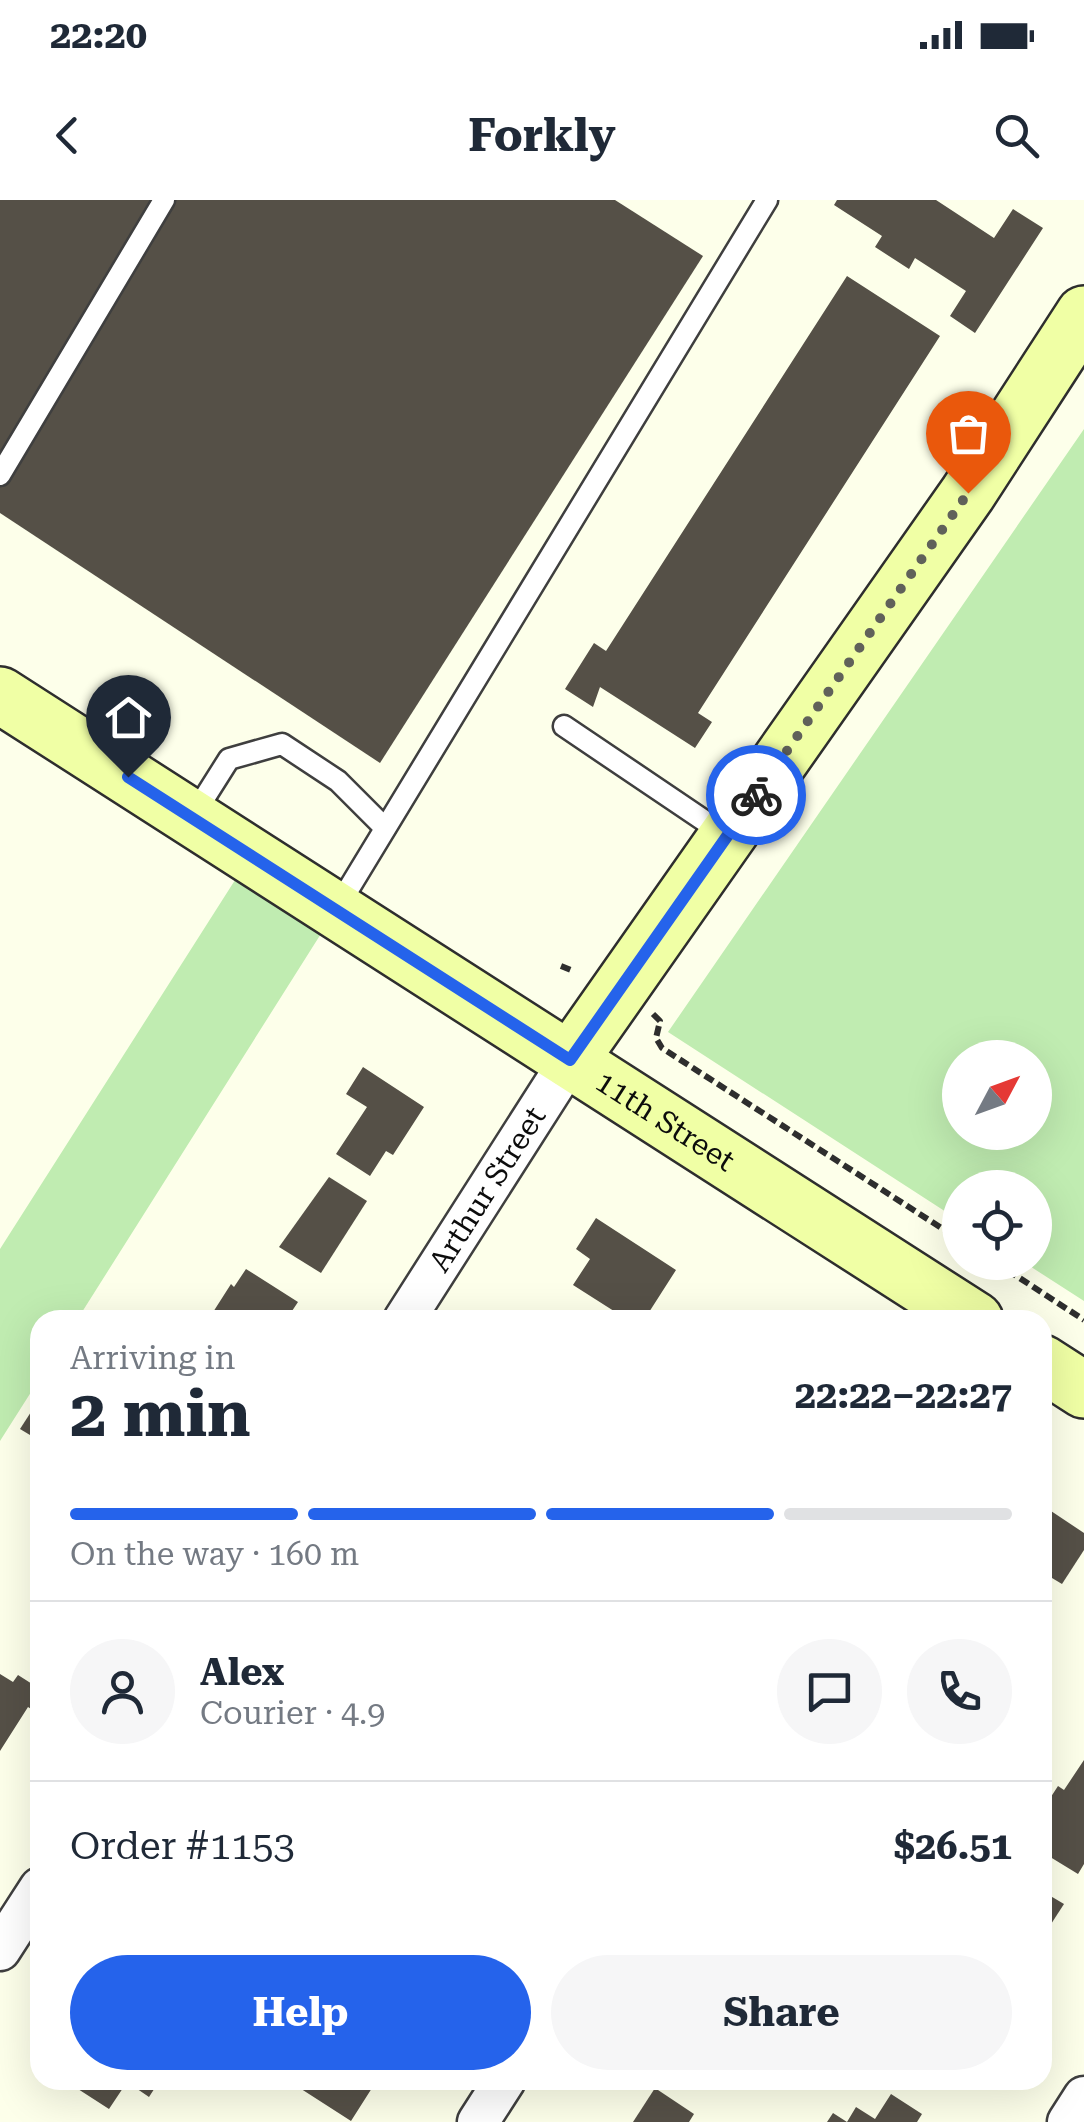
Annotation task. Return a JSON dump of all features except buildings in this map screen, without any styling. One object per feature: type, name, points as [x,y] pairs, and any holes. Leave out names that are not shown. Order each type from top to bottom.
[{"type":"main road","points":[[570,1060],[968,493],[1084,314]]},
{"type":"main road","name":"11th Street","points":[[0,695],[959,1310]]},
{"type":"main road","points":[[1052,1369],[1084,1390]]},
{"type":"street","name":"Arthur Street","points":[[410,1310],[570,1060]]},
{"type":"street","points":[[0,1950],[30,1904]]},
{"type":"street","points":[[478,2122],[499,2090]]},
{"type":"street","points":[[1068,2122],[1084,2097]]},
{"type":"lane","points":[[0,475],[164,200]]},
{"type":"lane","points":[[336,910],[767,200]]},
{"type":"lane","points":[[564,726],[727,836]]},
{"type":"lane","points":[[192,818],[229,759],[282,744],[338,781],[386,828]]},
{"type":"path","points":[[561,966],[571,970]]},
{"type":"path","points":[[649,1010],[660,1021],[656,1038],[662,1048],[942,1228]]},
{"type":"path","points":[[1023,1280],[1084,1320]]},
{"type":"green space","points":[[1084,429],[1084,1301],[1051,1280],[1052,1170],[942,1170],[942,1209],[668,1032]]},
{"type":"green space","points":[[251,855],[336,910],[83,1310],[30,1310],[30,1394],[0,1441],[0,1249]]},
{"type":"way so far","points":[[756,795],[968,493]]},
{"type":"route","points":[[128,777],[570,1060],[756,795]]}]
